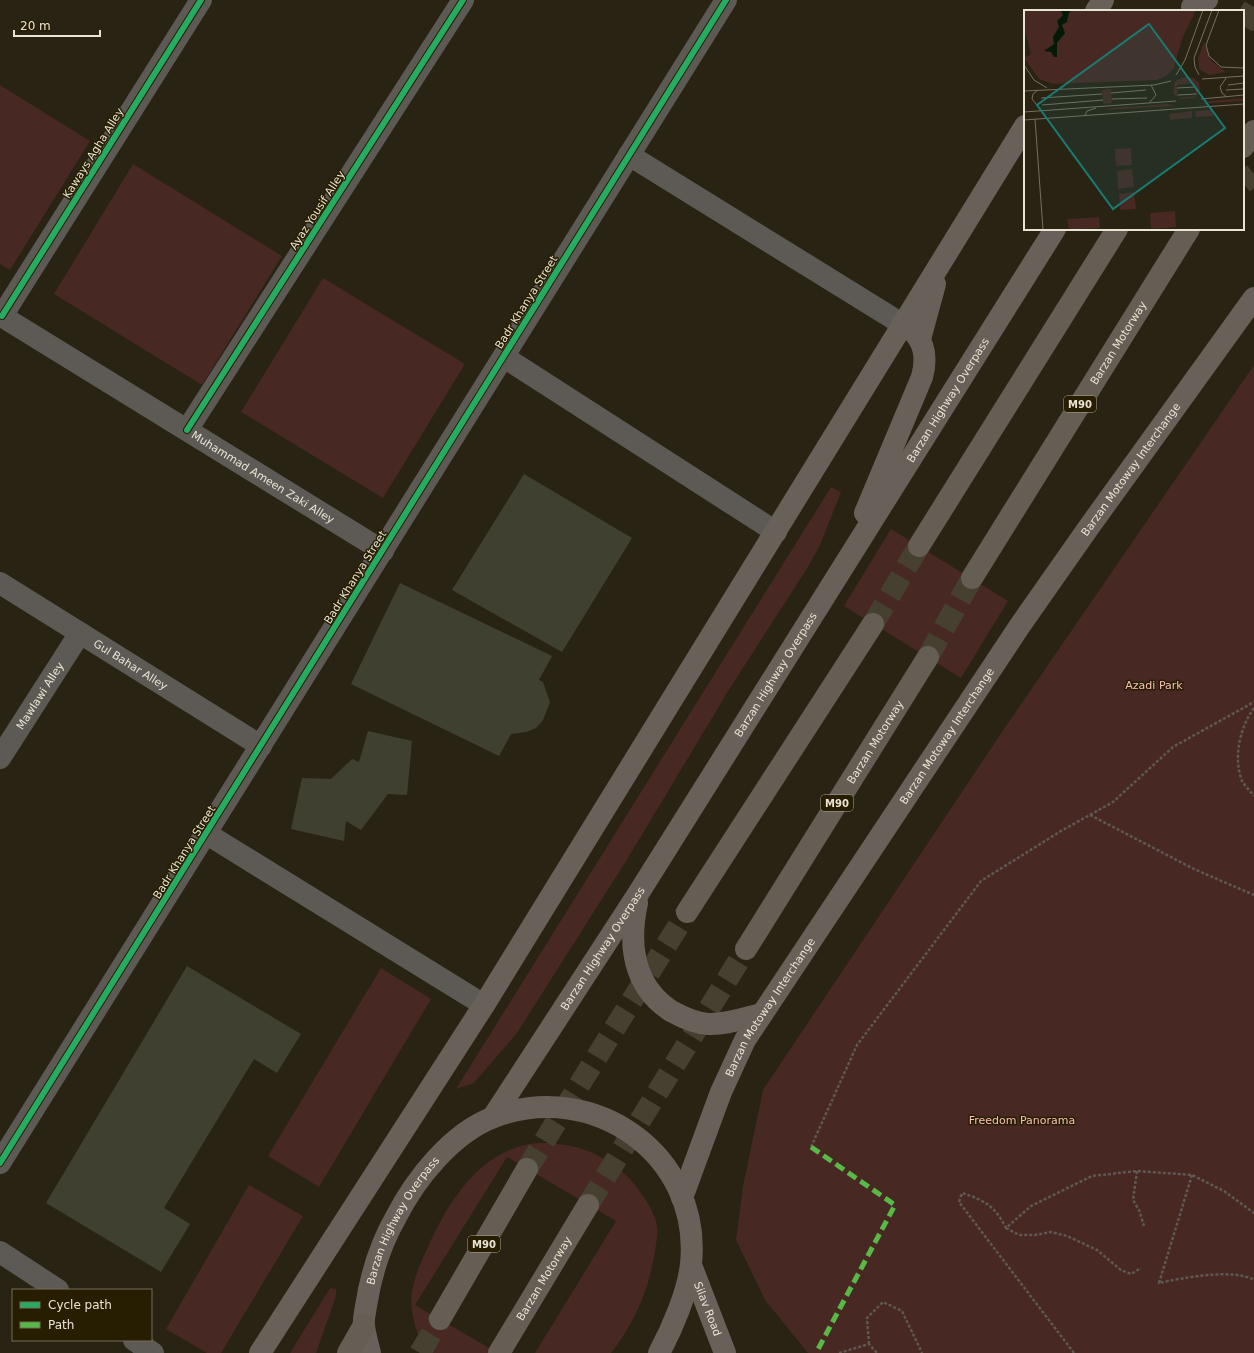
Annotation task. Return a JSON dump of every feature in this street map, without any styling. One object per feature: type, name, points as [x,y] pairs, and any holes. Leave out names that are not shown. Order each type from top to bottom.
[{"type":"highway","points":[[1244,146],[1254,131]]},
{"type":"highway","points":[[919,546],[1116,230]]},
{"type":"highway","name":"Barzan Motorway","points":[[972,578],[1188,230]]},
{"type":"highway","points":[[687,912],[873,624]]},
{"type":"highway","name":"Barzan Motorway","points":[[746,949],[928,657]]},
{"type":"highway","name":"M90","points":[[440,1319],[528,1169]]},
{"type":"highway","name":"Barzan Motorway","points":[[499,1353],[588,1205]]},
{"type":"highway","points":[[348,1353],[364,1325]]},
{"type":"main road","points":[[1097,10],[1103,0]]},
{"type":"main road","points":[[260,1353],[484,1005],[1024,128]]},
{"type":"main road","name":"Barzan Highway Overpass","points":[[493,1117],[638,894],[1054,230]]},
{"type":"main road","points":[[920,339],[942,260]]},
{"type":"main road","name":"Barzan Motoway Interchange","points":[[682,1198],[732,1067],[745,1040],[1019,627],[1254,298]]},
{"type":"main road","points":[[840,573],[922,377],[926,364],[925,351],[920,339],[909,327],[902,324]]},
{"type":"main road","points":[[638,894],[632,926],[638,974],[658,1002],[683,1018],[707,1024],[733,1022],[762,1014]]},
{"type":"main road","name":"Barzan Highway Overpass","points":[[370,1353],[364,1325],[370,1280],[385,1237],[406,1197],[434,1161],[468,1131],[493,1117],[520,1109],[549,1106],[578,1109],[605,1117],[630,1131],[652,1150],[670,1172],[682,1198],[691,1231],[691,1265],[682,1301],[668,1336],[659,1353]]},
{"type":"main road","name":"Silav Road","points":[[691,1265],[725,1353]]},
{"type":"street","name":"Kaways Agha Alley","points":[[1,315],[201,0]]},
{"type":"street","name":"Ayaz Yousif Alley","points":[[188,430],[463,0]]},
{"type":"street","name":"Badr Khanya Street","points":[[0,1163],[262,746],[726,0]]},
{"type":"street","points":[[629,155],[902,324]]},
{"type":"street","name":"Muhammad Ameen Zaki Alley","points":[[1,315],[383,551]]},
{"type":"street","points":[[504,357],[776,532]]},
{"type":"street","name":"Gul Bahar Alley","points":[[0,583],[262,746]]},
{"type":"street","name":"Mawlawi Alley","points":[[0,758],[80,633]]},
{"type":"street","points":[[207,834],[484,1005]]},
{"type":"street","points":[[0,1252],[56,1289]]},
{"type":"street","points":[[135,1341],[153,1353]]},
{"type":"path","points":[[811,1147],[857,1045],[981,881],[1090,814],[1113,802],[1173,747],[1254,702]]},
{"type":"path","points":[[1254,708],[1241,733],[1239,758],[1243,782],[1254,796]]},
{"type":"path","points":[[1090,814],[1194,869],[1254,895]]},
{"type":"path","points":[[1137,1171],[1134,1200],[1144,1226]]},
{"type":"path","points":[[1006,1228],[1031,1206],[1092,1176],[1137,1171],[1192,1175],[1224,1190],[1254,1213]]},
{"type":"path","points":[[1192,1175],[1159,1283],[1193,1276],[1226,1275],[1254,1280]]},
{"type":"path","points":[[1074,1353],[959,1202],[962,1192],[983,1200],[999,1214],[1006,1228],[1019,1235],[1035,1235],[1051,1232],[1067,1236],[1097,1250],[1121,1270],[1131,1274],[1141,1268]]},
{"type":"path","points":[[877,1353],[869,1344],[867,1318],[883,1302],[902,1311],[922,1353]]},
{"type":"path","points":[[839,1353],[869,1344]]},
{"type":"green space","points":[[0,85],[90,141],[10,270],[0,264]]},
{"type":"green space","points":[[133,164],[282,256],[202,385],[54,294]]},
{"type":"green space","points":[[323,278],[465,364],[383,498],[241,412]]},
{"type":"green space","name":"Freedom Panorama","points":[[1254,365],[1254,1353],[808,1353],[765,1300],[736,1240],[743,1186],[763,1090],[1006,726]]},
{"type":"green space","points":[[831,487],[841,492],[820,545],[808,567],[730,688],[628,858],[517,1033],[474,1083],[456,1089]]},
{"type":"green space","points":[[891,529],[1008,601],[961,678],[844,606]]},
{"type":"green space","points":[[381,968],[431,999],[319,1187],[268,1156]]},
{"type":"green space","points":[[534,1143],[547,1143],[576,1147],[590,1152],[614,1165],[635,1185],[654,1215],[657,1233],[652,1265],[645,1292],[634,1318],[620,1342],[611,1353],[535,1353],[616,1221],[507,1157],[415,1305],[498,1353],[426,1353],[414,1323],[411,1300],[414,1281],[420,1264],[443,1216],[465,1185],[492,1159],[508,1150]]},
{"type":"green space","points":[[249,1185],[303,1216],[221,1353],[207,1353],[166,1329]]},
{"type":"green space","points":[[330,1288],[336,1289],[336,1296],[316,1353],[290,1353]]},
{"type":"building","points":[[524,474],[632,538],[562,652],[452,590]]},
{"type":"building","points":[[400,583],[552,656],[539,680],[543,682],[550,702],[543,720],[536,728],[526,732],[511,734],[499,756],[351,684]]},
{"type":"building","points":[[368,731],[412,741],[407,795],[388,794],[361,830],[346,821],[344,841],[291,829],[302,778],[331,779],[352,759],[359,762]]},
{"type":"building","points":[[187,966],[301,1034],[277,1073],[254,1059],[164,1208],[190,1224],[161,1272],[46,1203]]},
{"type":"tunnel","points":[[1244,24],[1254,7]]},
{"type":"tunnel","points":[[1244,182],[1254,174]]},
{"type":"tunnel","points":[[873,624],[919,546]]},
{"type":"tunnel","points":[[928,657],[972,578]]},
{"type":"tunnel","points":[[527,1169],[687,912]]},
{"type":"tunnel","points":[[588,1205],[746,949]]},
{"type":"tunnel","points":[[420,1353],[440,1319]]},
{"type":"marked path","points":[[811,1147],[895,1205],[816,1353]]},
{"type":"cycle path","points":[[2,316],[201,0]]},
{"type":"cycle path","points":[[187,430],[463,0]]},
{"type":"cycle path","points":[[0,1163],[726,0]]},
{"type":"park label","name":"Azadi Park","points":[[1154,685]]}]
